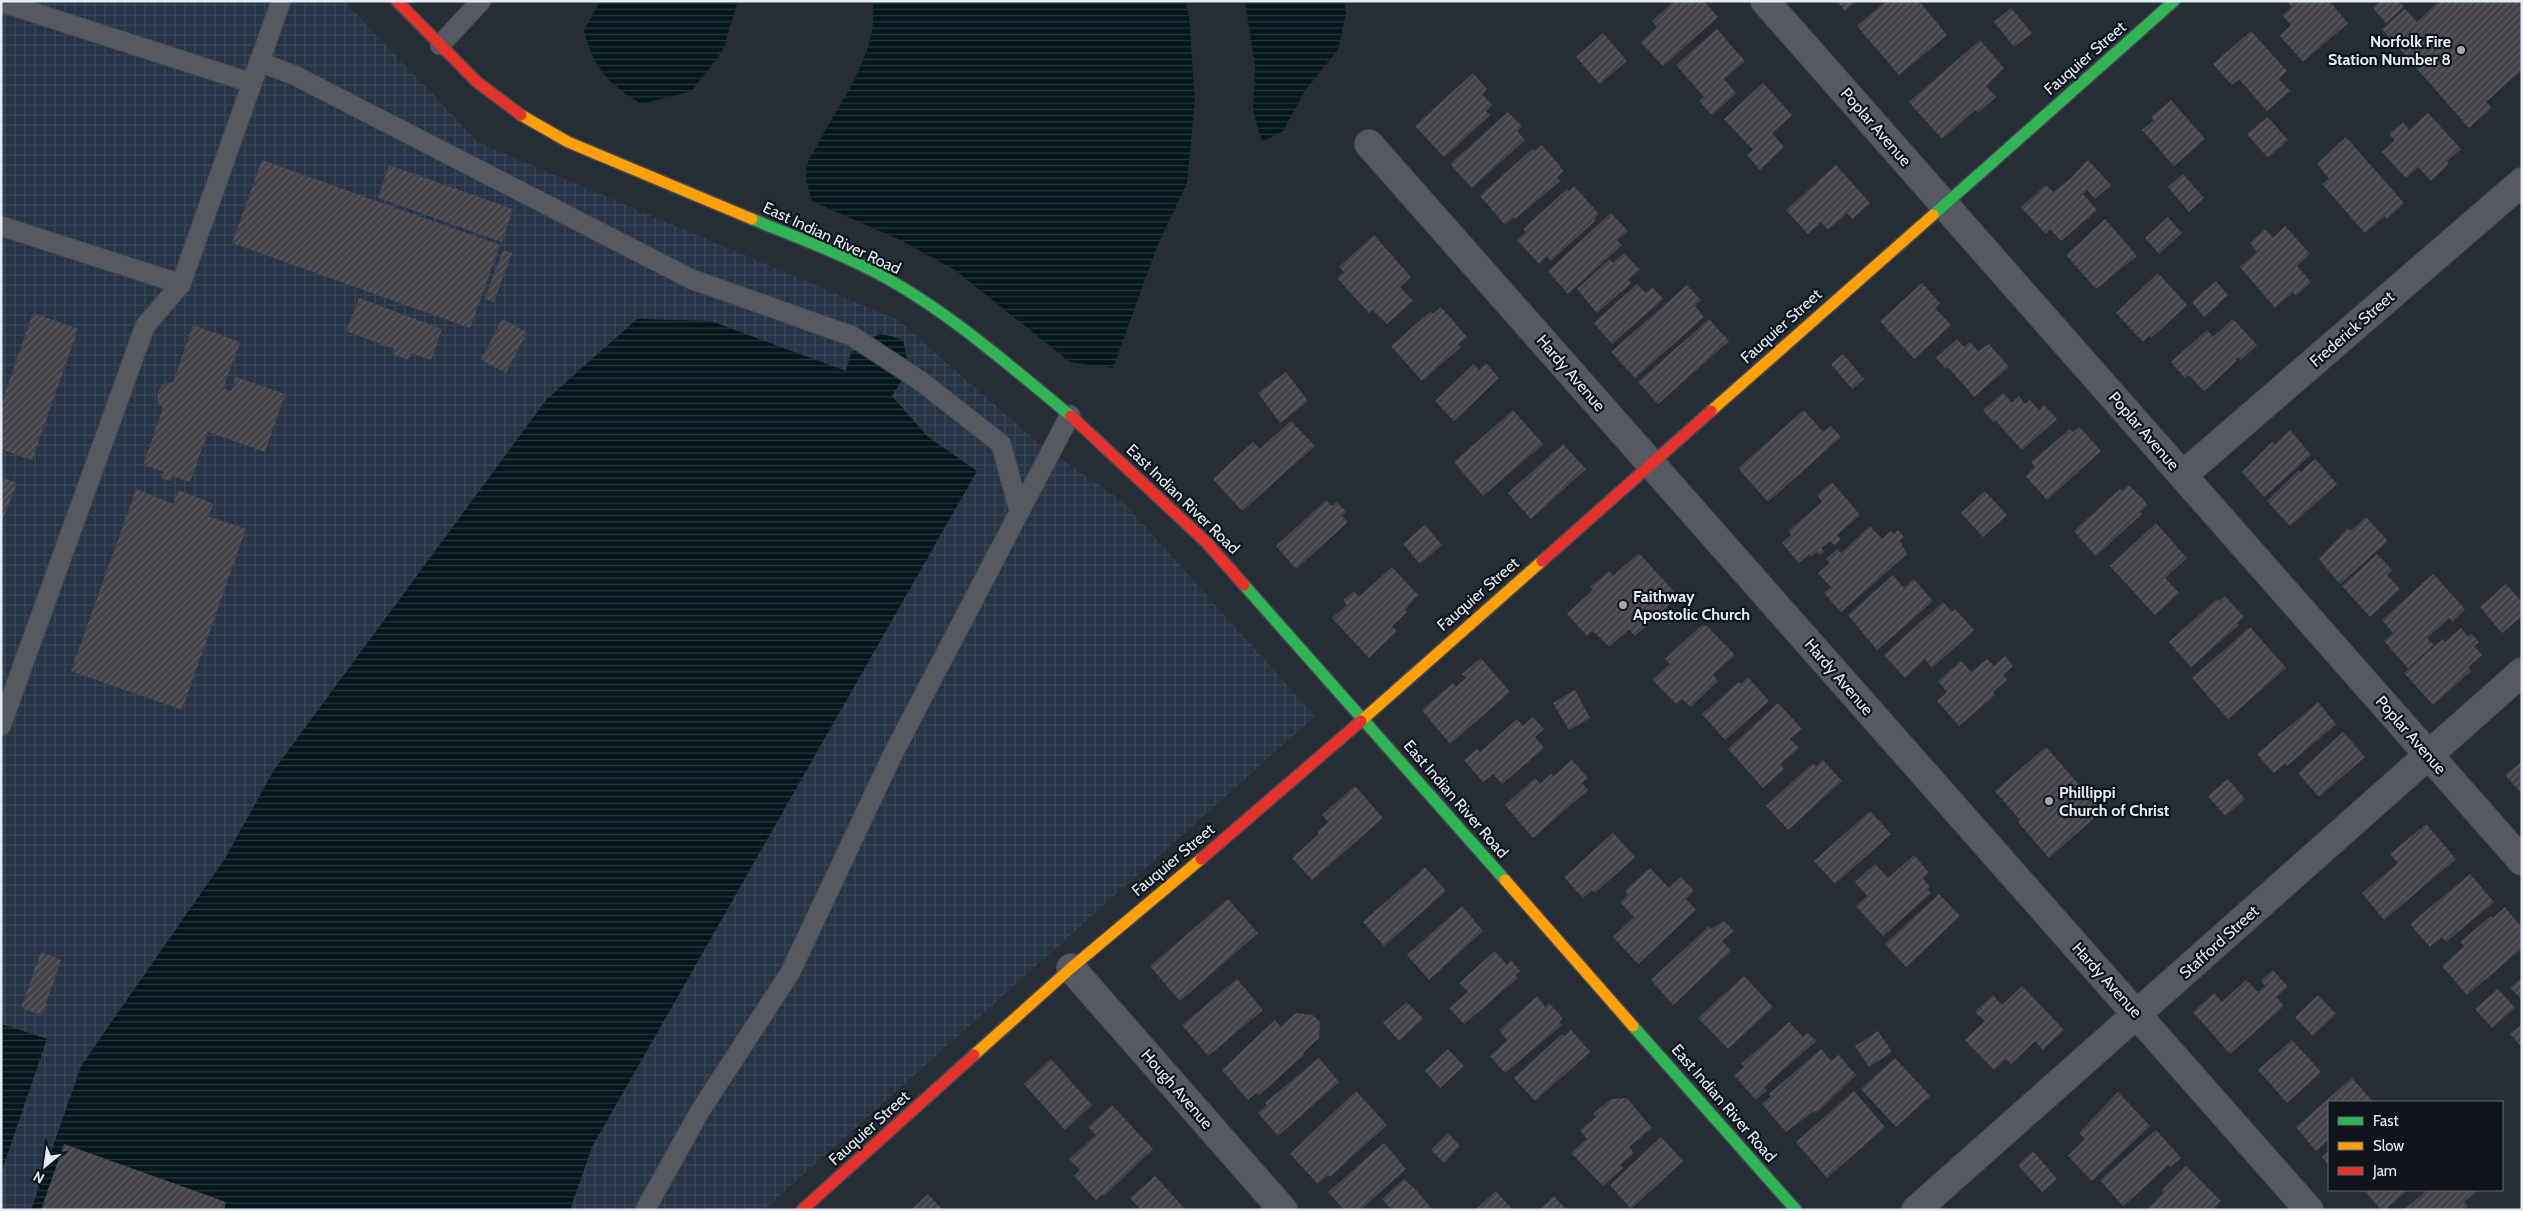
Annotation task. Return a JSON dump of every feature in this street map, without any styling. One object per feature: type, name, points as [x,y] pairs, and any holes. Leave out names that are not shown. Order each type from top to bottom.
[{"type":"street","name":"East Indian River Road","points":[[397,1],[477,82],[530,122],[568,142],[830,251],[888,279],[945,315],[1070,415],[1207,543],[1796,1210]]},
{"type":"street","name":"Poplar Avenue","points":[[1765,1],[2522,861]]},
{"type":"street","name":"Fauquier Street","points":[[802,1210],[1071,968],[1218,843],[1278,795],[2174,1]]},
{"type":"street","name":"Hardy Avenue","points":[[1369,144],[2309,1210]]},
{"type":"street","name":"Frederick Street","points":[[2182,475],[2522,182]]},
{"type":"street","name":"Stafford Street","points":[[1916,1210],[2138,1015],[2522,672]]},
{"type":"street","name":"Hough Avenue","points":[[1071,968],[1283,1210]]},
{"type":"lane","points":[[1,726],[145,326],[181,284],[280,1]]},
{"type":"lane","points":[[440,45],[481,1]]},
{"type":"lane","points":[[1,2],[252,83]]},
{"type":"lane","points":[[260,62],[294,76],[691,279],[852,336],[922,382],[1001,444],[1019,510]]},
{"type":"lane","points":[[1,226],[181,284]]},
{"type":"lane","points":[[645,1210],[700,1111],[790,972],[893,754],[1070,415]]},
{"type":"shaded area","points":[[1,1],[344,1],[479,143],[898,320],[1037,442],[1123,502],[1315,716],[764,1210],[1,1210]]},
{"type":"shaded area","points":[[600,1],[738,1],[723,50],[692,91],[641,104],[611,82],[598,66],[588,45],[584,31]]},
{"type":"shaded area","points":[[872,1],[1185,1],[1189,16],[1195,100],[1187,183],[1158,244],[1113,368],[1070,362],[955,270],[898,239],[812,201],[806,178],[808,162],[849,89],[866,54],[871,36]]},
{"type":"shaded area","points":[[1245,1],[1344,1],[1346,13],[1338,50],[1306,89],[1283,131],[1262,142],[1253,111],[1255,66]]},
{"type":"shaded area","points":[[637,319],[711,321],[846,371],[851,353],[880,333],[903,340],[909,369],[892,396],[927,436],[977,471],[592,1147],[570,1210],[31,1210],[81,1066],[224,860],[274,770],[546,400]]},
{"type":"shaded area","points":[[1,1024],[47,1039],[1,1173]]},
{"type":"building","points":[[1674,1],[1704,1],[1718,17],[1663,66],[1641,42],[1657,27],[1652,21]]},
{"type":"building","points":[[1837,1],[1856,1],[1845,11]]},
{"type":"building","points":[[1886,1],[1919,1],[1947,35],[1899,75],[1857,26]]},
{"type":"building","points":[[2287,1],[2329,1],[2348,23],[2303,62],[2280,36],[2291,25],[2282,15],[2292,7]]},
{"type":"building","points":[[2380,1],[2399,1],[2404,7],[2386,23],[2373,8]]},
{"type":"building","name":"Norfolk Fire Station Number 8","points":[[2439,1],[2522,1],[2522,70],[2486,102],[2492,108],[2469,128],[2382,29],[2405,9],[2417,22]]},
{"type":"building","points":[[2011,8],[2032,33],[2014,47],[1994,22]]},
{"type":"building","points":[[1717,29],[1745,61],[1724,79],[1736,93],[1712,115],[1699,101],[1704,97],[1676,65]]},
{"type":"building","points":[[2251,31],[2287,71],[2279,79],[2290,91],[2267,111],[2239,79],[2232,85],[2213,64]]},
{"type":"building","points":[[1603,33],[1627,61],[1600,84],[1576,57]]},
{"type":"building","points":[[1980,40],[2004,68],[1986,86],[1996,97],[1978,113],[1975,110],[1942,139],[1909,102]]},
{"type":"building","points":[[1473,73],[1487,89],[1482,94],[1492,105],[1486,111],[1490,115],[1444,157],[1415,126]]},
{"type":"building","points":[[1763,83],[1792,115],[1772,133],[1784,147],[1760,170],[1747,155],[1753,150],[1724,119]]},
{"type":"building","points":[[2171,100],[2205,139],[2174,166],[2142,130],[2154,120],[2151,117]]},
{"type":"building","points":[[1508,112],[1522,126],[1517,131],[1525,140],[1472,188],[1450,164]]},
{"type":"building","points":[[2428,113],[2461,149],[2447,161],[2449,164],[2431,181],[2418,167],[2406,178],[2382,152],[2395,140],[2389,134],[2403,122],[2409,130]]},
{"type":"building","points":[[2268,117],[2288,140],[2268,158],[2247,134]]},
{"type":"building","points":[[2346,137],[2404,203],[2387,219],[2385,216],[2365,233],[2322,184],[2329,178],[2317,164]]},
{"type":"building","points":[[1542,145],[1564,171],[1557,177],[1560,181],[1515,219],[1514,217],[1505,225],[1480,196],[1532,149],[1535,151]]},
{"type":"building","points":[[262,160],[500,245],[470,328],[232,243]]},
{"type":"building","points":[[2088,160],[2111,185],[2095,199],[2087,190],[2083,194],[2097,210],[2061,241],[2050,229],[2046,234],[2021,207],[2046,185],[2053,192],[2070,179]]},
{"type":"building","points":[[389,165],[513,209],[502,242],[378,198]]},
{"type":"building","points":[[1836,165],[1870,203],[1852,219],[1847,213],[1828,230],[1821,222],[1808,234],[1786,210]]},
{"type":"building","points":[[2183,174],[2204,198],[2189,212],[2168,187]]},
{"type":"building","points":[[1574,186],[1599,214],[1594,219],[1596,220],[1551,261],[1547,256],[1539,264],[1517,240],[1526,232],[1523,229],[1567,189],[1569,191]]},
{"type":"building","points":[[1611,213],[1628,231],[1617,240],[1622,245],[1568,294],[1548,271]]},
{"type":"building","points":[[2168,217],[2182,233],[2159,254],[2145,238]]},
{"type":"building","points":[[2105,219],[2137,256],[2096,289],[2066,255]]},
{"type":"building","points":[[2285,226],[2310,254],[2297,266],[2311,282],[2296,296],[2293,292],[2275,308],[2240,267],[2257,252],[2250,243],[2265,229],[2273,238]]},
{"type":"building","points":[[1374,235],[1411,277],[1400,287],[1413,301],[1387,324],[1373,310],[1369,313],[1337,278],[1344,272],[1339,267]]},
{"type":"building","points":[[503,250],[512,253],[494,302],[485,299]]},
{"type":"building","points":[[1624,253],[1640,270],[1628,280],[1631,283],[1597,313],[1577,289],[1610,259],[1613,263]]},
{"type":"building","points":[[2158,273],[2187,305],[2151,338],[2149,336],[2143,342],[2116,313]]},
{"type":"building","points":[[2216,281],[2228,295],[2204,317],[2192,302]]},
{"type":"building","points":[[1922,283],[1940,303],[1935,308],[1951,325],[1914,359],[1880,321]]},
{"type":"building","points":[[1637,284],[1646,293],[1652,287],[1663,299],[1612,344],[1594,323]]},
{"type":"building","points":[[1687,285],[1701,300],[1695,306],[1704,317],[1635,378],[1611,352]]},
{"type":"building","points":[[359,298],[442,329],[431,360],[411,353],[408,360],[392,354],[394,349],[346,331]]},
{"type":"building","points":[[1441,307],[1467,337],[1458,344],[1461,347],[1422,381],[1391,346],[1431,311],[1433,314]]},
{"type":"building","points":[[33,313],[78,329],[32,460],[1,449],[1,405]]},
{"type":"building","points":[[502,319],[527,332],[506,373],[481,360]]},
{"type":"building","points":[[1709,319],[1729,341],[1658,404],[1638,382]]},
{"type":"building","points":[[2233,319],[2257,345],[2241,360],[2238,357],[2235,360],[2237,361],[2204,391],[2189,375],[2185,378],[2171,362],[2207,330],[2213,337]]},
{"type":"building","points":[[193,325],[240,342],[223,389],[231,391],[236,377],[285,394],[265,452],[208,432],[190,482],[173,476],[171,481],[161,478],[164,472],[143,465],[163,408],[157,401],[158,391],[163,384],[173,382]]},
{"type":"building","points":[[1957,339],[1964,347],[1970,342],[1978,351],[1989,344],[2009,367],[1974,397],[1948,367],[1946,369],[1936,358]]},
{"type":"building","points":[[1843,354],[1864,379],[1852,389],[1831,364]]},
{"type":"building","points":[[1486,363],[1499,378],[1454,421],[1435,401],[1474,364],[1479,370]]},
{"type":"building","points":[[1286,372],[1308,401],[1280,423],[1258,393]]},
{"type":"building","points":[[2003,393],[2012,403],[2019,396],[2025,404],[2030,400],[2039,410],[2044,405],[2057,419],[2022,450],[1995,420],[1993,422],[1983,410]]},
{"type":"building","points":[[1513,410],[1543,444],[1483,496],[1454,462]]},
{"type":"building","points":[[1804,410],[1823,432],[1831,426],[1841,437],[1768,502],[1738,468]]},
{"type":"building","points":[[1291,421],[1315,446],[1242,511],[1213,479],[1253,442],[1260,449]]},
{"type":"building","points":[[2079,427],[2101,451],[2047,500],[2026,476],[2035,467],[2031,462],[2070,429],[2073,432]]},
{"type":"building","points":[[2290,430],[2311,455],[2264,497],[2242,472],[2272,442],[2275,444]]},
{"type":"building","points":[[1563,444],[1586,469],[1531,519],[1508,493]]},
{"type":"building","points":[[2315,459],[2337,484],[2290,526],[2267,501],[2299,470],[2301,472]]},
{"type":"building","points":[[1,477],[17,483],[1,524]]},
{"type":"building","points":[[1832,482],[1860,515],[1837,535],[1841,540],[1834,545],[1830,541],[1821,548],[1824,552],[1820,555],[1817,552],[1811,557],[1809,554],[1799,563],[1782,543],[1791,535],[1788,531],[1822,502],[1817,495]]},
{"type":"building","points":[[2129,485],[2148,505],[2140,512],[2142,514],[2096,556],[2074,531],[2120,489],[2122,491]]},
{"type":"building","points":[[136,489],[173,504],[178,490],[214,504],[208,516],[246,529],[182,710],[71,671]]},
{"type":"building","points":[[1985,491],[2007,515],[1983,537],[1961,513]]},
{"type":"building","points":[[1326,500],[1332,506],[1337,502],[1346,512],[1342,516],[1348,522],[1296,569],[1276,546]]},
{"type":"building","points":[[2366,517],[2388,541],[2340,584],[2319,559],[2348,528],[2350,531]]},
{"type":"building","points":[[2156,523],[2187,558],[2165,578],[2179,593],[2155,615],[2110,566]]},
{"type":"building","points":[[1425,525],[1442,545],[1420,564],[1403,544]]},
{"type":"building","points":[[1870,526],[1882,539],[1891,531],[1894,534],[1898,530],[1904,537],[1900,541],[1907,554],[1841,612],[1824,593],[1831,587],[1818,573],[1830,563],[1826,559],[1837,549],[1841,553]]},
{"type":"building","name":"Faithway Apostolic Church","points":[[1639,553],[1678,596],[1635,636],[1629,629],[1609,647],[1593,631],[1587,636],[1567,614],[1593,590],[1590,587],[1609,571],[1613,576]]},
{"type":"building","points":[[2377,554],[2392,570],[2387,575],[2400,589],[2370,617],[2342,586]]},
{"type":"building","points":[[1392,567],[1418,595],[1405,610],[1407,612],[1392,626],[1397,631],[1369,658],[1332,618],[1347,605],[1343,600],[1354,591],[1359,597]]},
{"type":"building","points":[[2433,574],[2465,609],[2452,622],[2449,618],[2427,638],[2434,645],[2408,668],[2384,641],[2393,633],[2382,620]]},
{"type":"building","points":[[1893,575],[1904,588],[1914,579],[1933,601],[1877,650],[1848,615]]},
{"type":"building","points":[[2506,584],[2522,602],[2522,616],[2502,633],[2480,607]]},
{"type":"building","points":[[2225,596],[2244,617],[2237,623],[2239,625],[2191,667],[2169,642],[2217,599],[2219,601]]},
{"type":"building","points":[[1943,602],[1952,612],[1955,609],[1974,630],[1932,668],[1925,659],[1905,678],[1884,655]]},
{"type":"building","points":[[1702,625],[1707,626],[1735,655],[1713,675],[1718,681],[1691,707],[1682,699],[1676,704],[1653,680],[1670,664],[1665,659]]},
{"type":"building","points":[[2250,627],[2286,668],[2228,719],[2192,678]]},
{"type":"building","points":[[2461,628],[2468,637],[2472,634],[2479,642],[2474,646],[2482,655],[2468,667],[2471,671],[2433,705],[2404,673],[2443,639],[2445,642]]},
{"type":"building","points":[[2005,656],[2013,666],[2003,675],[2007,680],[1993,692],[1995,695],[1959,726],[1937,701],[1947,692],[1938,681],[1961,661],[1971,672],[1987,659],[1994,666]]},
{"type":"building","points":[[1481,658],[1510,692],[1450,744],[1422,710],[1453,683],[1456,687],[1466,678],[1462,674]]},
{"type":"building","points":[[1748,677],[1769,701],[1725,740],[1702,714],[1739,682],[1741,684]]},
{"type":"building","points":[[1575,690],[1590,718],[1569,730],[1553,703]]},
{"type":"building","points":[[2318,702],[2336,724],[2287,766],[2285,764],[2274,773],[2257,754]]},
{"type":"building","points":[[1778,703],[1802,729],[1790,739],[1799,748],[1780,764],[1784,769],[1763,788],[1728,749]]},
{"type":"building","points":[[1533,717],[1544,729],[1535,737],[1544,748],[1502,784],[1493,774],[1483,782],[1464,760],[1477,749],[1480,752],[1517,719],[1523,726]]},
{"type":"building","points":[[2343,732],[2365,757],[2319,797],[2298,773]]},
{"type":"building","name":"Phillippi Church of Christ","points":[[2046,747],[2102,811],[2049,858],[2018,822],[2020,820],[1995,791]]},
{"type":"building","points":[[1572,760],[1588,778],[1582,783],[1588,790],[1533,838],[1505,805],[1535,778],[1540,784]]},
{"type":"building","points":[[1823,760],[1842,781],[1788,830],[1766,806],[1813,763],[1816,767]]},
{"type":"building","points":[[2522,761],[2522,794],[2505,775]]},
{"type":"building","points":[[2228,779],[2245,799],[2225,816],[2208,796]]},
{"type":"building","points":[[1355,786],[1383,818],[1312,880],[1292,858],[1319,834],[1317,832],[1328,822],[1322,815]]},
{"type":"building","points":[[1870,811],[1891,834],[1835,884],[1814,861]]},
{"type":"building","points":[[2426,824],[2456,859],[2384,920],[2362,893],[2398,863],[2390,854]]},
{"type":"building","points":[[1613,833],[1635,857],[1595,893],[1592,890],[1583,898],[1564,877]]},
{"type":"building","points":[[1914,855],[1929,873],[1923,878],[1930,887],[1927,889],[1931,893],[1883,936],[1856,906],[1867,896],[1855,882],[1875,864],[1888,878]]},
{"type":"building","points":[[1425,867],[1446,891],[1384,946],[1363,922]]},
{"type":"building","points":[[1650,868],[1669,888],[1681,877],[1694,891],[1686,899],[1696,910],[1638,964],[1613,937],[1634,917],[1620,902],[1628,894],[1625,891]]},
{"type":"building","points":[[2470,874],[2494,902],[2446,942],[2442,937],[2430,947],[2410,924]]},
{"type":"building","points":[[1939,894],[1960,916],[1906,967],[1885,944]]},
{"type":"building","points":[[1228,899],[1258,933],[1180,1001],[1150,966]]},
{"type":"building","points":[[1462,906],[1483,931],[1429,980],[1407,955]]},
{"type":"building","points":[[2505,907],[2522,928],[2522,952],[2520,950],[2467,995],[2442,966],[2464,946],[2460,942]]},
{"type":"building","points":[[1724,921],[1734,931],[1722,941],[1731,951],[1673,1005],[1651,980],[1709,926],[1711,929]]},
{"type":"building","points":[[1495,951],[1507,965],[1511,960],[1520,971],[1515,975],[1518,978],[1464,1024],[1449,1008],[1468,992],[1459,983]]},
{"type":"building","points":[[41,952],[61,960],[42,1015],[21,1008]]},
{"type":"building","points":[[2273,970],[2288,987],[2276,997],[2284,1006],[2230,1054],[2193,1012],[2214,993],[2222,1002],[2246,980],[2258,992],[2265,986],[2261,980]]},
{"type":"building","points":[[1744,976],[1773,1007],[1728,1049],[1698,1018]]},
{"type":"building","points":[[2522,977],[2522,1000],[2510,988]]},
{"type":"building","points":[[1237,979],[1263,1010],[1208,1056],[1182,1025]]},
{"type":"building","points":[[2022,986],[2064,1030],[2043,1050],[2035,1041],[2011,1064],[2006,1059],[1994,1070],[1965,1040],[1985,1021],[1975,1012],[1993,995],[2002,1005]]},
{"type":"building","points":[[2498,989],[2515,1008],[2492,1028],[2475,1009]]},
{"type":"building","points":[[2318,995],[2336,1014],[2313,1036],[2295,1017]]},
{"type":"building","points":[[1537,996],[1545,1007],[1549,1003],[1563,1018],[1559,1022],[1562,1025],[1505,1073],[1490,1056],[1507,1040],[1499,1030]]},
{"type":"building","points":[[1407,1002],[1423,1019],[1399,1041],[1383,1023]]},
{"type":"building","points":[[1296,1013],[1313,1015],[1320,1022],[1319,1038],[1303,1053],[1305,1054],[1259,1095],[1256,1093],[1248,1100],[1222,1070],[1275,1020],[1281,1027]]},
{"type":"building","points":[[1789,1022],[1803,1037],[1808,1033],[1816,1041],[1764,1087],[1767,1090],[1756,1100],[1734,1075],[1744,1067],[1741,1064]]},
{"type":"building","points":[[2522,1024],[2522,1048],[2510,1034]]},
{"type":"building","points":[[1571,1030],[1590,1052],[1535,1101],[1514,1078],[1562,1034],[1565,1036]]},
{"type":"building","points":[[1878,1031],[1892,1052],[1869,1067],[1855,1046]]},
{"type":"building","points":[[2292,1040],[2321,1072],[2287,1103],[2258,1070]]},
{"type":"building","points":[[1448,1049],[1464,1066],[1440,1088],[1425,1071]]},
{"type":"building","points":[[1821,1049],[1831,1061],[1839,1055],[1856,1075],[1816,1113],[1814,1111],[1786,1132],[1762,1104],[1771,1096],[1769,1094]]},
{"type":"building","points":[[1319,1058],[1339,1082],[1278,1136],[1258,1113],[1267,1105],[1265,1103]]},
{"type":"building","points":[[1895,1058],[1930,1096],[1896,1127],[1861,1089]]},
{"type":"building","points":[[1051,1059],[1092,1105],[1065,1130],[1024,1084]]},
{"type":"building","points":[[2352,1078],[2372,1101],[2328,1101],[2328,1141],[2316,1151],[2296,1127]]},
{"type":"building","points":[[1356,1091],[1387,1125],[1330,1177],[1328,1175],[1318,1184],[1290,1154]]},
{"type":"building","points":[[1854,1091],[1885,1127],[1827,1178],[1796,1142]]},
{"type":"building","points":[[2118,1092],[2150,1126],[2092,1181],[2068,1156],[2085,1139],[2079,1133]]},
{"type":"building","points":[[1627,1098],[1652,1128],[1629,1147],[1634,1153],[1620,1165],[1623,1168],[1603,1186],[1571,1153],[1587,1139],[1580,1130],[1596,1117],[1593,1114],[1611,1099]]},
{"type":"building","points":[[1112,1105],[1153,1149],[1104,1196],[1102,1194],[1096,1200],[1074,1176],[1080,1170],[1069,1159],[1096,1135],[1088,1127]]},
{"type":"building","points":[[2156,1130],[2181,1158],[2170,1167],[2169,1165],[2123,1206],[2100,1180]]},
{"type":"building","points":[[1448,1133],[1460,1146],[1444,1163],[1431,1150]]},
{"type":"building","points":[[1661,1137],[1683,1161],[1631,1209],[1610,1185]]},
{"type":"building","points":[[1384,1143],[1406,1169],[1360,1210],[1344,1210],[1328,1192]]},
{"type":"building","points":[[64,1144],[226,1202],[224,1210],[41,1210]]},
{"type":"building","points":[[2033,1151],[2057,1179],[2042,1192],[2018,1165]]},
{"type":"building","points":[[2328,1152],[2328,1165],[2322,1157]]},
{"type":"building","points":[[2186,1166],[2221,1201],[2212,1210],[2147,1210],[2164,1192],[2162,1190]]},
{"type":"building","points":[[1155,1176],[1186,1210],[1141,1210],[1130,1198]]},
{"type":"building","points":[[1404,1179],[1433,1210],[1392,1210],[1382,1199]]},
{"type":"building","points":[[1496,1191],[1511,1208],[1509,1210],[1475,1210]]},
{"type":"building","points":[[2365,1191],[2407,1191],[2385,1210],[2381,1210]]},
{"type":"building","points":[[2426,1191],[2477,1191],[2464,1202],[2468,1206],[2464,1210],[2404,1210]]},
{"type":"building","points":[[928,1194],[943,1210],[911,1210]]},
{"type":"building","points":[[1554,1196],[1567,1210],[1540,1209]]},
{"type":"traffic: fast","points":[[1933,215],[2174,1]]},
{"type":"traffic: fast","points":[[752,219],[821,247],[888,279],[936,309],[982,343],[1071,416]]},
{"type":"traffic: fast","points":[[1244,585],[1505,880]]},
{"type":"traffic: fast","points":[[1633,1026],[1796,1210]]},
{"type":"traffic: slow","points":[[521,115],[568,142],[752,219]]},
{"type":"traffic: slow","points":[[1711,411],[1933,215]]},
{"type":"traffic: slow","points":[[1361,721],[1542,561]]},
{"type":"traffic: slow","points":[[974,1055],[1071,968],[1201,859]]},
{"type":"traffic: slow","points":[[1505,880],[1633,1026]]},
{"type":"traffic: jam","points":[[397,1],[477,82],[521,115]]},
{"type":"traffic: jam","points":[[1542,561],[1711,411]]},
{"type":"traffic: jam","points":[[1071,416],[1207,543],[1244,585]]},
{"type":"traffic: jam","points":[[1201,859],[1361,721]]},
{"type":"traffic: jam","points":[[802,1210],[974,1055]]},
{"type":"place","name":"Norfolk Fire Station Number 8","points":[[2461,50]]},
{"type":"place","name":"Faithway Apostolic Church","points":[[1623,605]]},
{"type":"place","name":"Phillippi Church of Christ","points":[[2049,801]]}]
